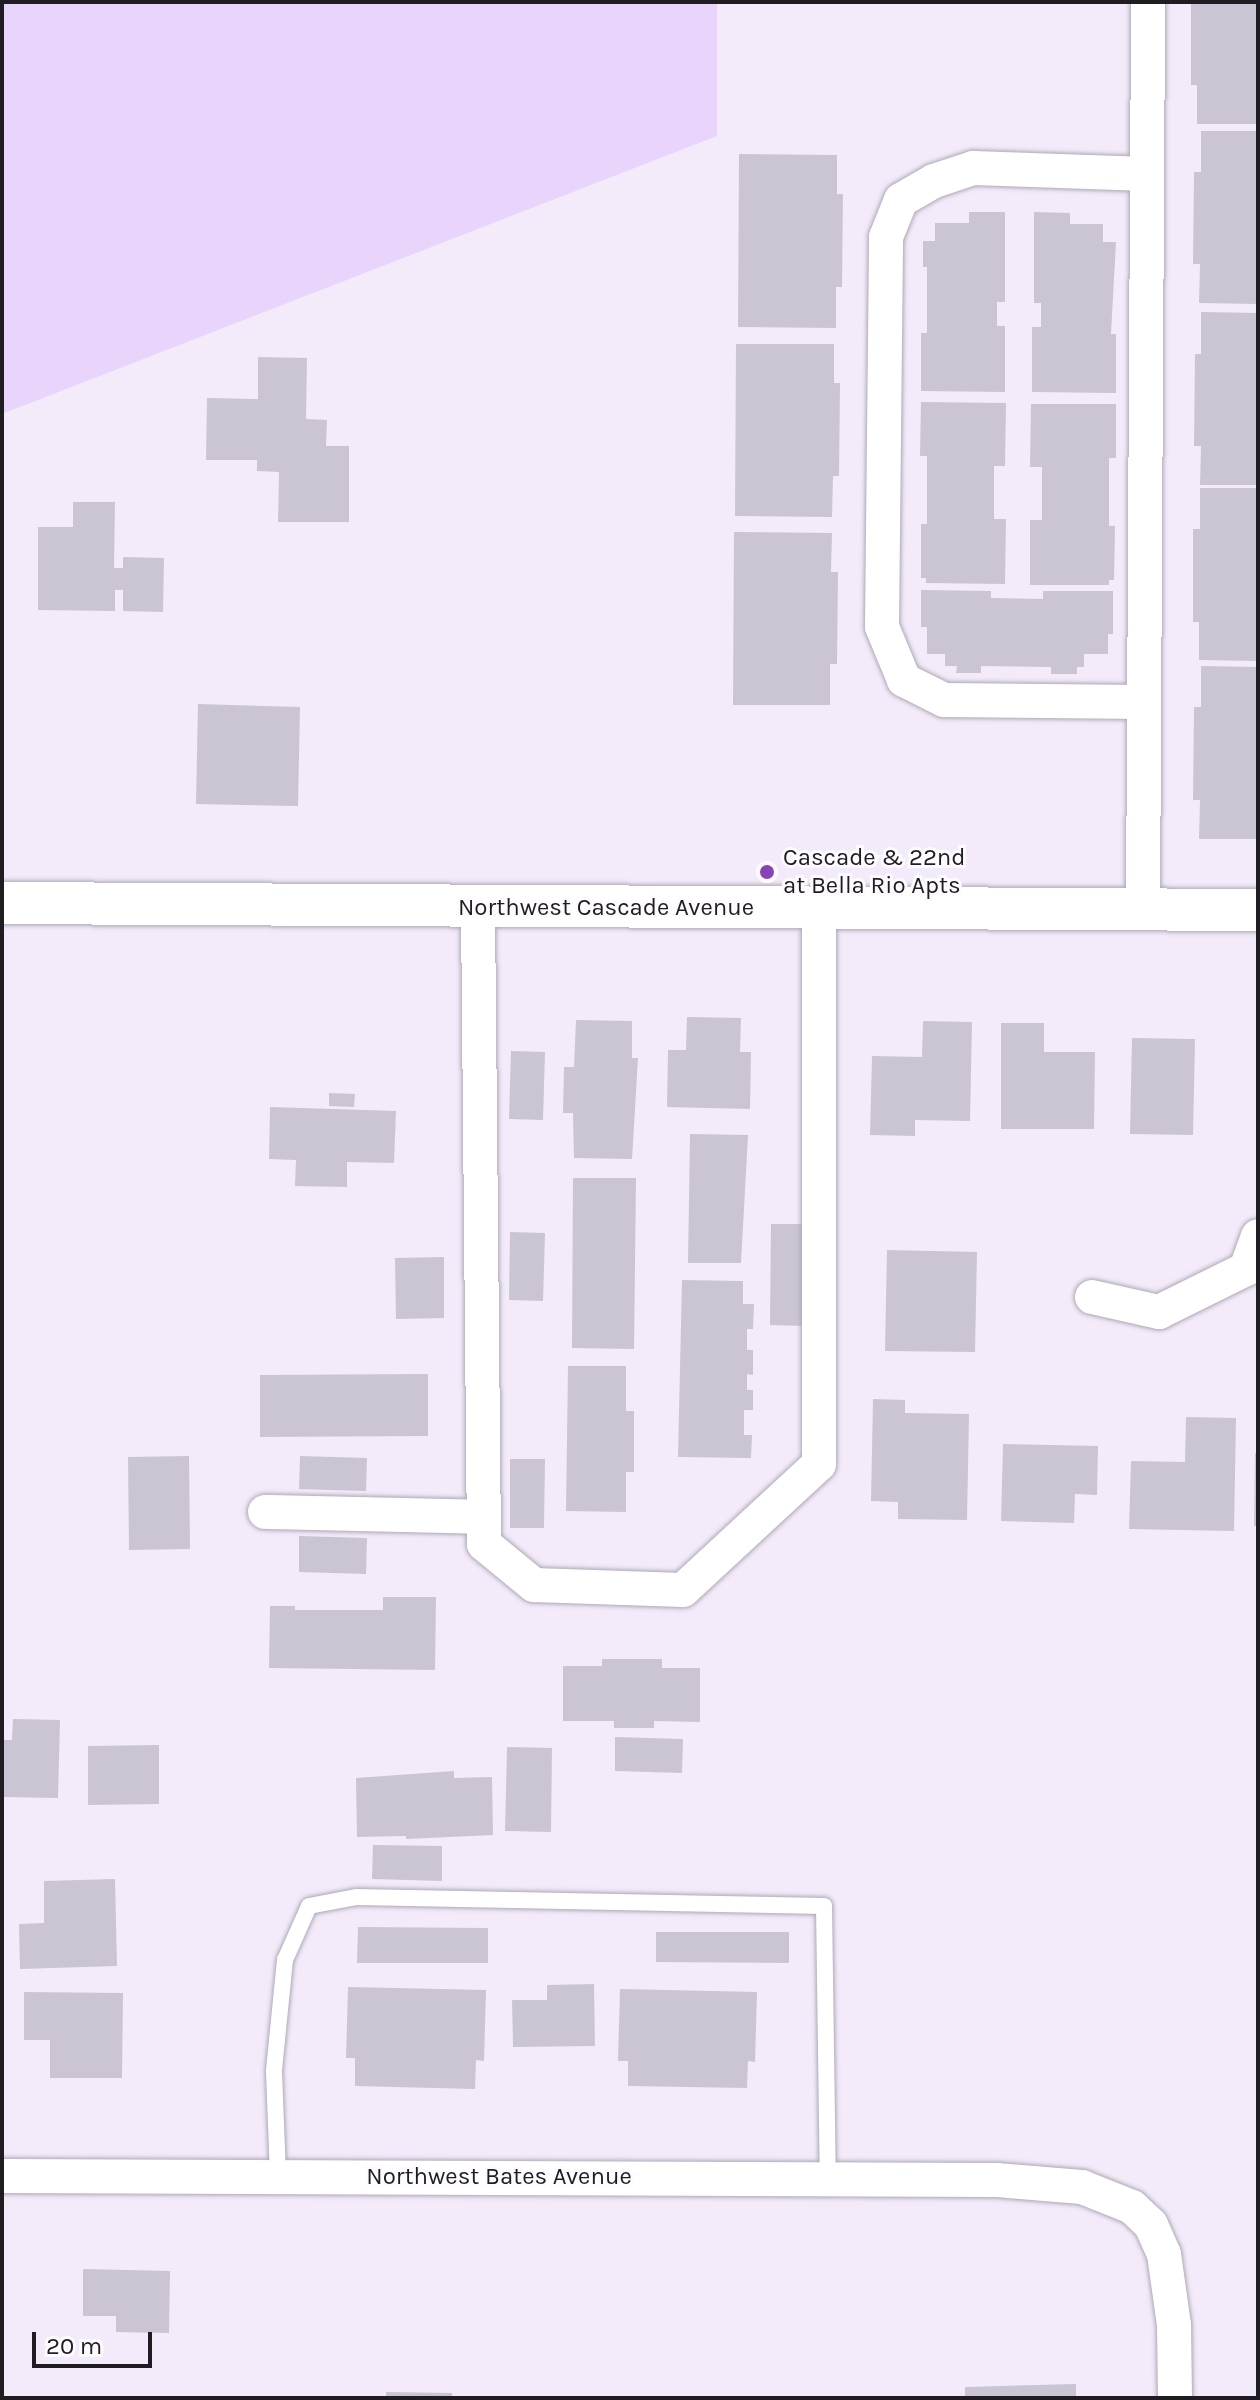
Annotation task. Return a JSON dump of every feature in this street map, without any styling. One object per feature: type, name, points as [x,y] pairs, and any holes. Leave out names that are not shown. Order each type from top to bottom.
[{"type":"street","points":[[1143,909],[1148,2]]},
{"type":"street","points":[[1144,702],[944,700],[904,680],[882,627],[882,612],[886,237],[901,200],[934,181],[973,168],[1147,174]]},
{"type":"street","name":"Northwest Cascade Avenue","points":[[2,903],[1258,910]]},
{"type":"street","points":[[478,908],[484,1544],[534,1585],[683,1590],[819,1464],[819,909]]},
{"type":"street","points":[[1092,1297],[1159,1312],[1246,1269],[1258,1236]]},
{"type":"street","points":[[265,1512],[484,1517]]},
{"type":"street","name":"Northwest Bates Avenue","points":[[2,2176],[997,2180],[1082,2187],[1132,2207],[1151,2225],[1164,2254],[1170,2289],[1175,2398]]},
{"type":"lane","points":[[278,2176],[274,2070],[285,1960],[309,1906],[357,1897],[824,1906],[828,2179]]},
{"type":"shaded area","points":[[2,2],[717,2],[717,136],[2,414]]},
{"type":"building","points":[[1191,2],[1258,2],[1258,124],[1197,124],[1197,85],[1191,85]]},
{"type":"building","points":[[1201,131],[1258,131],[1258,304],[1199,303],[1200,264],[1193,264],[1194,172],[1201,172]]},
{"type":"building","points":[[739,154],[837,155],[837,194],[843,194],[842,287],[836,287],[836,328],[738,327]]},
{"type":"building","points":[[969,212],[1005,212],[1005,302],[997,302],[997,326],[1005,326],[1005,392],[921,391],[921,333],[927,333],[927,267],[923,267],[923,241],[935,241],[935,223],[969,223]]},
{"type":"building","points":[[1034,212],[1070,213],[1070,224],[1103,224],[1103,242],[1116,242],[1111,334],[1116,334],[1116,393],[1032,392],[1032,327],[1041,327],[1041,303],[1034,303]]},
{"type":"building","points":[[1201,312],[1258,313],[1258,485],[1200,485],[1201,446],[1194,446],[1195,354],[1201,354]]},
{"type":"building","points":[[736,344],[834,344],[834,383],[840,383],[839,476],[833,476],[832,517],[735,516]]},
{"type":"building","points":[[258,357],[307,358],[306,419],[327,420],[326,446],[349,446],[349,522],[278,522],[279,472],[257,471],[257,460],[206,460],[207,398],[258,399]]},
{"type":"building","points":[[921,402],[1006,403],[1005,466],[994,466],[994,519],[1006,519],[1005,584],[926,583],[926,578],[921,578],[921,524],[927,524],[927,456],[920,456]]},
{"type":"building","points":[[1031,404],[1116,404],[1116,458],[1109,458],[1109,526],[1115,526],[1114,580],[1109,580],[1109,585],[1030,585],[1030,520],[1042,520],[1042,467],[1030,467]]},
{"type":"building","points":[[1200,488],[1258,488],[1258,661],[1199,660],[1199,622],[1193,622],[1193,529],[1200,529]]},
{"type":"building","points":[[73,502],[115,502],[114,568],[123,568],[123,557],[164,558],[163,612],[123,611],[123,590],[115,590],[115,611],[38,610],[38,527],[73,527]]},
{"type":"building","points":[[734,532],[832,533],[831,572],[838,572],[837,664],[830,664],[830,705],[733,705]]},
{"type":"building","points":[[921,590],[991,591],[991,598],[1043,599],[1043,591],[1113,591],[1113,634],[1108,634],[1108,654],[1084,654],[1084,667],[1077,667],[1077,674],[1051,674],[1051,667],[981,666],[981,673],[956,673],[957,666],[945,666],[945,654],[927,654],[927,627],[921,627]]},
{"type":"building","points":[[1201,666],[1258,667],[1258,839],[1199,839],[1200,800],[1193,800],[1194,707],[1201,707]]},
{"type":"building","points":[[198,704],[300,707],[298,806],[196,804]]},
{"type":"building","points":[[687,1017],[741,1018],[740,1052],[751,1052],[750,1109],[667,1107],[668,1050],[686,1050]]},
{"type":"building","points":[[576,1020],[632,1021],[632,1058],[638,1058],[632,1159],[574,1158],[573,1113],[563,1113],[564,1067],[574,1067]]},
{"type":"building","points":[[923,1021],[972,1022],[970,1121],[915,1120],[915,1136],[870,1135],[872,1056],[922,1057]]},
{"type":"building","points":[[1001,1023],[1044,1023],[1044,1052],[1095,1052],[1094,1129],[1001,1129]]},
{"type":"building","points":[[1132,1038],[1195,1039],[1193,1135],[1130,1134]]},
{"type":"building","points":[[511,1051],[545,1052],[543,1120],[509,1119]]},
{"type":"building","points":[[329,1093],[355,1094],[354,1107],[329,1106]]},
{"type":"building","points":[[270,1107],[396,1111],[394,1163],[347,1162],[347,1187],[295,1186],[296,1160],[269,1159]]},
{"type":"building","points":[[690,1134],[748,1135],[741,1263],[688,1263]]},
{"type":"building","points":[[573,1178],[636,1178],[634,1349],[572,1348]]},
{"type":"building","points":[[771,1224],[806,1224],[805,1326],[770,1325]]},
{"type":"building","points":[[510,1232],[545,1233],[543,1301],[509,1300]]},
{"type":"building","points":[[887,1250],[977,1252],[975,1352],[885,1351]]},
{"type":"building","points":[[444,1257],[444,1318],[396,1319],[395,1258]]},
{"type":"building","points":[[682,1280],[743,1281],[743,1304],[754,1304],[753,1329],[747,1329],[747,1350],[753,1350],[753,1375],[747,1374],[747,1390],[753,1390],[753,1410],[744,1410],[744,1435],[752,1435],[751,1458],[678,1457]]},
{"type":"building","points":[[568,1366],[626,1366],[626,1411],[634,1411],[634,1472],[626,1472],[626,1512],[566,1511]]},
{"type":"building","points":[[428,1374],[428,1436],[260,1437],[260,1375]]},
{"type":"building","points":[[873,1399],[905,1400],[905,1413],[969,1414],[967,1520],[898,1519],[898,1502],[871,1501]]},
{"type":"building","points":[[1186,1417],[1236,1418],[1234,1531],[1129,1529],[1131,1461],[1185,1462]]},
{"type":"building","points":[[1003,1444],[1098,1446],[1097,1495],[1075,1494],[1074,1523],[1001,1521]]},
{"type":"building","points":[[1255,1453],[1258,1453],[1258,1526],[1254,1526]]},
{"type":"building","points":[[189,1456],[190,1549],[129,1550],[128,1457]]},
{"type":"building","points":[[300,1456],[367,1458],[366,1491],[299,1489]]},
{"type":"building","points":[[510,1459],[545,1459],[544,1528],[510,1528]]},
{"type":"building","points":[[299,1536],[367,1538],[366,1574],[299,1572]]},
{"type":"building","points":[[383,1597],[436,1597],[435,1670],[269,1668],[270,1606],[295,1606],[295,1610],[383,1610]]},
{"type":"building","points":[[602,1659],[662,1659],[662,1668],[700,1668],[700,1722],[654,1721],[654,1728],[614,1728],[614,1721],[563,1721],[563,1666],[602,1666]]},
{"type":"building","points":[[13,1719],[60,1720],[58,1798],[2,1797],[2,1740],[12,1740]]},
{"type":"building","points":[[615,1737],[683,1739],[682,1773],[615,1771]]},
{"type":"building","points":[[159,1745],[159,1804],[88,1805],[88,1746]]},
{"type":"building","points":[[507,1747],[552,1748],[551,1832],[505,1831]]},
{"type":"building","points":[[454,1771],[454,1778],[492,1777],[493,1835],[406,1839],[406,1836],[357,1837],[356,1778]]},
{"type":"building","points":[[373,1845],[442,1846],[442,1881],[372,1879]]},
{"type":"building","points":[[115,1879],[117,1966],[20,1969],[19,1924],[44,1923],[44,1881]]},
{"type":"building","points":[[358,1927],[488,1928],[488,1963],[357,1963]]},
{"type":"building","points":[[656,1932],[789,1932],[789,1963],[656,1962]]},
{"type":"building","points":[[594,1984],[595,2046],[513,2047],[512,2000],[547,2000],[547,1985]]},
{"type":"building","points":[[348,1987],[486,1990],[484,2061],[476,2060],[475,2089],[355,2086],[355,2058],[346,2058]]},
{"type":"building","points":[[620,1989],[757,1992],[755,2062],[748,2061],[747,2088],[628,2086],[628,2061],[618,2061]]},
{"type":"building","points":[[24,1992],[123,1993],[122,2078],[50,2078],[50,2040],[24,2040]]},
{"type":"building","points":[[83,2269],[170,2271],[169,2333],[116,2332],[116,2316],[83,2316]]},
{"type":"building","points":[[1076,2384],[1076,2398],[965,2398],[965,2387]]},
{"type":"building","points":[[386,2392],[452,2393],[452,2398],[386,2398]]},
{"type":"place","name":"Cascade & 22nd at Bella Rio Apts","points":[[767,872]]}]
